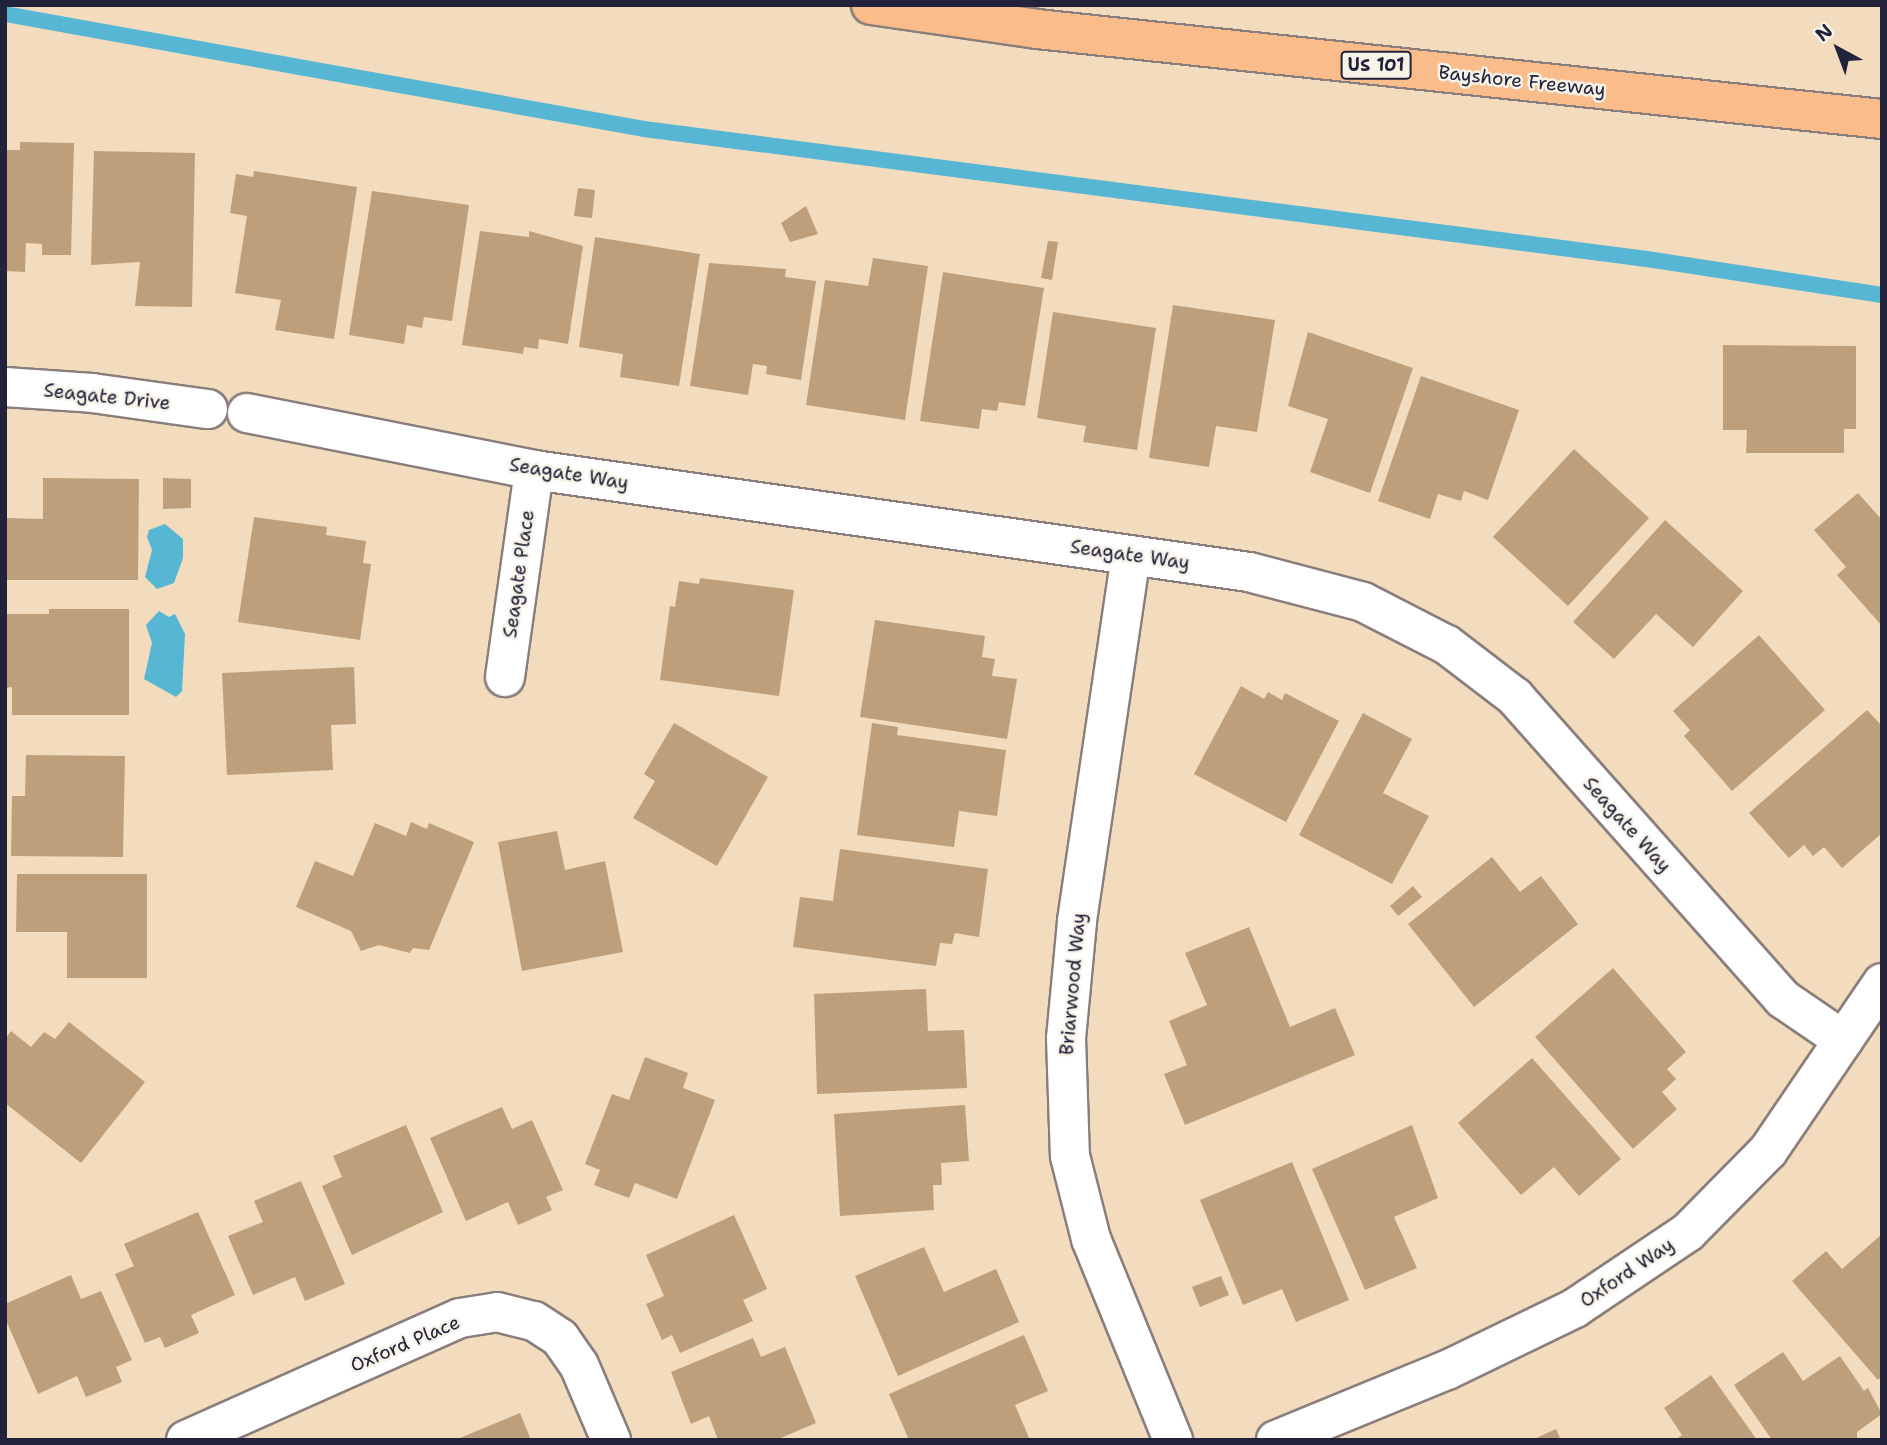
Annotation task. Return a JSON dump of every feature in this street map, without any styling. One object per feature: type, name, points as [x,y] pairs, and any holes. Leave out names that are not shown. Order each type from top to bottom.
[{"type":"highway","name":"Bayshore Freeway","points":[[871,5],[1037,29],[1882,118]]},
{"type":"street","name":"Seagate Drive","points":[[5,387],[92,393],[208,409]]},
{"type":"street","name":"Seagate Way","points":[[247,412],[534,470],[1249,572],[1363,602],[1447,645],[1515,697],[1783,999],[1843,1040]]},
{"type":"street","name":"Seagate Place","points":[[505,677],[534,470]]},
{"type":"street","name":"Briarwood Way","points":[[1131,555],[1077,922],[1066,1038],[1070,1157],[1091,1239],[1173,1440]]},
{"type":"street","name":"Oxford Way","points":[[1276,1440],[1447,1370],[1575,1308],[1634,1272],[1688,1232],[1768,1151],[1882,982]]},
{"type":"street","name":"Oxford Place","points":[[186,1440],[460,1318],[497,1312],[534,1321],[560,1338],[579,1366],[611,1440]]},
{"type":"water","points":[[165,524],[183,539],[183,558],[174,583],[157,589],[145,577],[152,550],[147,537],[149,530]]},
{"type":"water","points":[[159,611],[169,617],[175,614],[185,634],[182,691],[176,697],[144,679],[152,643],[146,625]]},
{"type":"building","points":[[20,142],[74,143],[71,255],[42,255],[42,244],[26,243],[25,272],[5,271],[5,150],[20,150]]},
{"type":"building","points":[[94,151],[195,153],[192,307],[135,306],[140,262],[91,265]]},
{"type":"building","points":[[254,171],[357,187],[334,339],[275,330],[281,300],[235,293],[247,216],[230,213],[236,174],[253,177]]},
{"type":"building","points":[[578,188],[595,190],[592,218],[574,216]]},
{"type":"building","points":[[372,191],[469,205],[452,321],[424,317],[422,328],[407,325],[404,344],[349,335]]},
{"type":"building","points":[[806,206],[818,234],[790,242],[781,223]]},
{"type":"building","points":[[480,231],[529,237],[529,231],[583,246],[568,344],[539,339],[538,349],[524,347],[523,354],[462,345]]},
{"type":"building","points":[[595,237],[700,254],[679,386],[620,377],[623,354],[579,347]]},
{"type":"building","points":[[1048,241],[1058,242],[1052,280],[1041,278]]},
{"type":"building","points":[[873,258],[928,266],[905,420],[806,405],[825,280],[868,286]]},
{"type":"building","points":[[709,263],[786,269],[785,277],[816,281],[801,380],[766,374],[767,366],[753,364],[748,395],[690,386]]},
{"type":"building","points":[[943,272],[1044,288],[1025,406],[999,402],[997,411],[982,409],[979,429],[920,421]]},
{"type":"building","points":[[1173,305],[1275,320],[1257,432],[1216,426],[1209,467],[1149,458]]},
{"type":"building","points":[[1053,312],[1156,328],[1137,450],[1083,442],[1086,426],[1037,418]]},
{"type":"building","points":[[1308,332],[1413,368],[1370,493],[1310,472],[1328,419],[1288,406]]},
{"type":"building","points":[[1723,345],[1856,346],[1856,429],[1844,429],[1844,453],[1746,453],[1747,430],[1723,430]]},
{"type":"building","points":[[1421,376],[1519,410],[1488,500],[1464,491],[1461,501],[1438,494],[1430,519],[1378,501]]},
{"type":"building","points":[[1574,449],[1649,518],[1568,606],[1493,537]]},
{"type":"building","points":[[43,478],[139,479],[138,580],[5,580],[5,518],[43,519]]},
{"type":"building","points":[[163,478],[191,479],[191,508],[163,509]]},
{"type":"building","points":[[1858,493],[1882,520],[1882,626],[1837,575],[1846,567],[1814,530]]},
{"type":"building","points":[[254,517],[327,527],[326,535],[366,541],[363,563],[371,564],[360,640],[238,622]]},
{"type":"building","points":[[1665,520],[1743,591],[1693,647],[1656,614],[1614,659],[1573,622]]},
{"type":"building","points":[[700,578],[794,590],[779,696],[660,680],[670,606],[675,607],[679,581],[699,584]]},
{"type":"building","points":[[49,609],[129,609],[129,715],[12,715],[12,687],[5,688],[5,614],[49,614]]},
{"type":"building","points":[[875,620],[985,636],[982,657],[995,659],[992,676],[1017,679],[1007,739],[860,717]]},
{"type":"building","points":[[1759,635],[1825,710],[1732,791],[1684,736],[1690,730],[1673,711]]},
{"type":"building","points":[[354,667],[356,724],[331,725],[333,770],[227,775],[222,673]]},
{"type":"building","points":[[1241,686],[1264,699],[1268,692],[1282,700],[1285,693],[1339,721],[1286,822],[1194,774]]},
{"type":"building","points":[[1867,710],[1882,726],[1882,833],[1842,868],[1824,847],[1813,856],[1804,845],[1789,858],[1749,813]]},
{"type":"building","points":[[1363,713],[1412,739],[1383,793],[1429,816],[1392,884],[1299,835]]},
{"type":"building","points":[[674,723],[768,777],[717,866],[633,818],[655,781],[644,774]]},
{"type":"building","points":[[872,723],[898,727],[897,735],[1006,750],[997,816],[959,811],[954,847],[857,835]]},
{"type":"building","points":[[26,755],[125,756],[123,857],[11,856],[12,796],[25,796]]},
{"type":"building","points":[[411,822],[427,829],[429,823],[474,842],[429,950],[413,948],[410,953],[379,945],[361,951],[351,931],[296,907],[315,861],[353,876],[375,823],[406,836]]},
{"type":"building","points":[[557,831],[565,870],[605,861],[623,952],[522,971],[498,842]]},
{"type":"building","points":[[840,849],[988,869],[979,937],[955,933],[952,944],[940,943],[936,966],[793,947],[800,897],[833,901]]},
{"type":"building","points":[[1492,857],[1520,892],[1541,876],[1578,924],[1474,1007],[1408,924]]},
{"type":"building","points":[[17,874],[147,874],[147,978],[67,978],[67,932],[16,932]]},
{"type":"building","points":[[1413,886],[1422,897],[1398,916],[1390,906]]},
{"type":"building","points":[[1249,927],[1290,1027],[1335,1008],[1355,1055],[1185,1125],[1164,1074],[1187,1065],[1169,1021],[1207,1005],[1185,953]]},
{"type":"building","points":[[1613,968],[1686,1052],[1667,1069],[1676,1079],[1662,1092],[1677,1109],[1633,1149],[1535,1037]]},
{"type":"building","points":[[926,989],[928,1031],[964,1030],[967,1088],[817,1094],[814,994]]},
{"type":"building","points":[[69,1022],[145,1082],[81,1163],[5,1103],[5,1039],[11,1031],[31,1047],[44,1032],[55,1039]]},
{"type":"building","points":[[645,1057],[688,1073],[683,1088],[715,1100],[677,1199],[635,1183],[629,1198],[594,1185],[600,1170],[585,1164],[612,1094],[629,1100]]},
{"type":"building","points":[[1532,1058],[1621,1159],[1579,1196],[1554,1167],[1521,1195],[1458,1123]]},
{"type":"building","points":[[965,1105],[969,1161],[941,1163],[942,1185],[933,1185],[934,1210],[840,1216],[834,1114]]},
{"type":"building","points":[[502,1107],[512,1129],[532,1120],[563,1190],[546,1197],[552,1210],[518,1225],[508,1202],[466,1221],[430,1138]]},
{"type":"building","points":[[406,1125],[443,1212],[352,1255],[322,1186],[342,1177],[333,1156]]},
{"type":"building","points":[[1412,1125],[1438,1198],[1394,1217],[1417,1268],[1365,1290],[1312,1169]]},
{"type":"building","points":[[1292,1162],[1349,1300],[1296,1322],[1282,1289],[1243,1305],[1200,1200]]},
{"type":"building","points":[[301,1181],[345,1284],[305,1301],[295,1277],[253,1295],[228,1236],[263,1222],[254,1201]]},
{"type":"building","points":[[198,1212],[235,1295],[191,1315],[199,1333],[165,1348],[160,1337],[145,1343],[115,1274],[134,1266],[124,1244]]},
{"type":"building","points":[[734,1215],[767,1289],[743,1300],[753,1321],[680,1353],[672,1335],[662,1340],[646,1304],[664,1296],[646,1255]]},
{"type":"building","points":[[1882,1234],[1882,1376],[1878,1380],[1792,1281],[1826,1251],[1842,1269]]},
{"type":"building","points":[[924,1247],[944,1292],[996,1269],[1019,1322],[898,1376],[855,1276]]},
{"type":"building","points":[[71,1275],[81,1299],[101,1291],[132,1360],[116,1367],[122,1382],[86,1397],[77,1376],[38,1394],[5,1318],[5,1304]]},
{"type":"building","points":[[1221,1276],[1229,1295],[1200,1307],[1192,1287]]},
{"type":"building","points":[[1024,1335],[1048,1391],[1015,1405],[1030,1440],[909,1440],[889,1394]]},
{"type":"building","points":[[753,1338],[761,1357],[785,1347],[816,1423],[776,1440],[718,1440],[709,1416],[691,1424],[671,1372]]},
{"type":"building","points":[[1783,1352],[1803,1381],[1840,1356],[1864,1391],[1868,1388],[1882,1414],[1857,1432],[1857,1440],[1772,1440],[1734,1385]]},
{"type":"building","points":[[1711,1375],[1757,1440],[1675,1440],[1682,1435],[1664,1408]]},
{"type":"building","points":[[520,1413],[531,1440],[455,1440]]},
{"type":"building","points":[[1556,1429],[1561,1440],[1532,1440]]},
{"type":"waterway","points":[[5,14],[644,129],[1647,259],[1882,295]]}]
